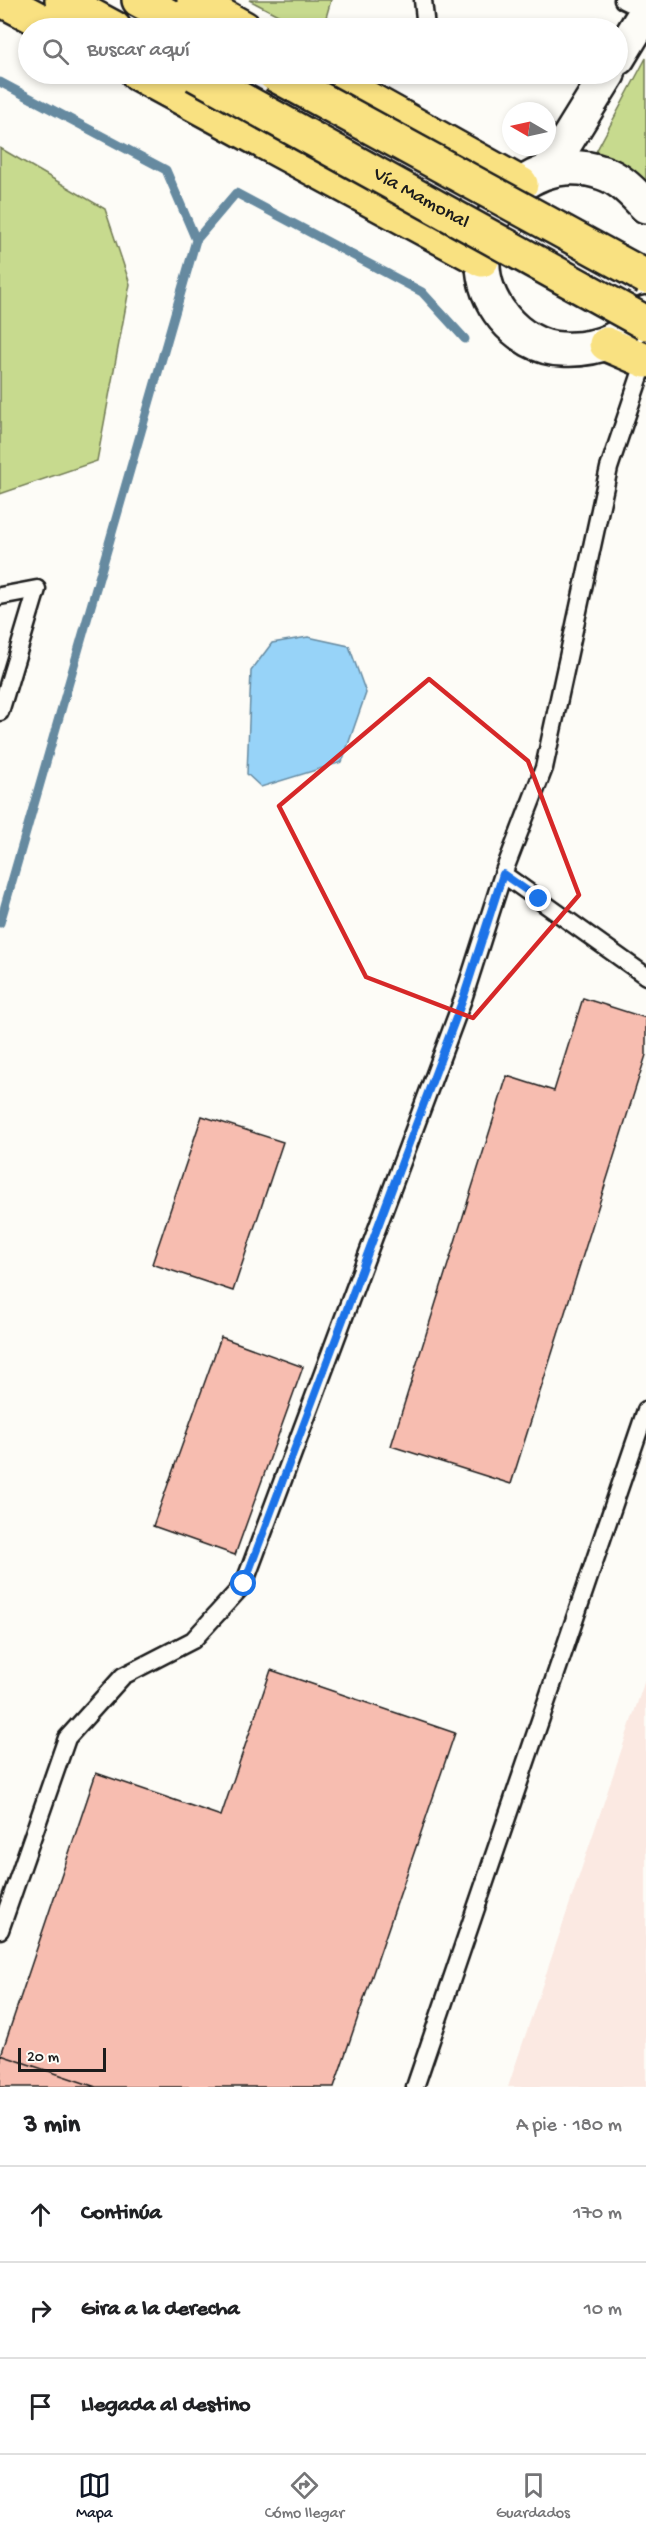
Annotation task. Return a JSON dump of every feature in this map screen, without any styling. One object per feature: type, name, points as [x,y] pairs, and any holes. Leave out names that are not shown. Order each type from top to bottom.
[{"type":"main road","points":[[2,0],[36,18]]},
{"type":"main road","points":[[63,0],[96,18]]},
{"type":"main road","points":[[139,0],[172,18]]},
{"type":"main road","points":[[194,0],[226,18]]},
{"type":"main road","points":[[156,84],[482,260]]},
{"type":"main road","name":"Vía Mamonal","points":[[213,84],[646,322]]},
{"type":"main road","name":"Vía Mamonal","points":[[292,84],[646,277]]},
{"type":"main road","points":[[344,84],[535,178]]},
{"type":"main road","points":[[606,344],[645,361]]},
{"type":"street","points":[[628,42],[646,12]]},
{"type":"street","points":[[601,84],[535,178],[500,205],[486,231],[482,260],[486,285],[496,308],[512,328],[533,341],[557,349],[582,350],[606,344],[629,331],[646,313]]},
{"type":"street","points":[[535,178],[576,168],[603,173],[627,186],[646,206]]},
{"type":"lane","points":[[423,0],[425,18]]},
{"type":"lane","points":[[623,0],[646,12]]},
{"type":"lane","points":[[0,1930],[67,1738],[123,1676],[193,1640],[244,1584],[463,999],[503,874],[544,768],[609,468],[645,361]]},
{"type":"lane","points":[[0,596],[37,589],[0,712]]},
{"type":"lane","points":[[503,874],[646,976]]},
{"type":"lane","points":[[415,2087],[646,1410]]},
{"type":"highlighted area","points":[[429,679],[528,761],[579,895],[473,1018],[366,977],[279,806]]},
{"type":"shaded area","points":[[646,1677],[646,2087],[508,2087]]},
{"type":"green space","points":[[249,0],[331,0],[326,18],[284,18]]},
{"type":"green space","points":[[646,58],[646,190],[589,165]]},
{"type":"green space","points":[[0,148],[105,209],[130,284],[97,461],[0,494]]},
{"type":"water","points":[[308,637],[349,646],[366,693],[342,762],[261,787],[247,774],[251,671],[272,643]]},
{"type":"building","points":[[583,998],[646,1018],[646,1055],[511,1484],[391,1446],[507,1076],[554,1091]]},
{"type":"building","points":[[202,1116],[283,1142],[233,1291],[152,1264]]},
{"type":"building","points":[[221,1337],[303,1367],[235,1555],[153,1526]]},
{"type":"building","points":[[271,1670],[455,1733],[334,2087],[96,2087],[1,2055],[96,1773],[221,1816]]},
{"type":"building","points":[[1,2055],[96,2087],[0,2087]]},
{"type":"waterway","points":[[0,82],[166,170],[196,240]]},
{"type":"waterway","points":[[0,923],[196,240],[236,193],[422,292],[465,339]]},
{"type":"route","points":[[244,1584],[463,999],[503,874],[539,899]]}]
